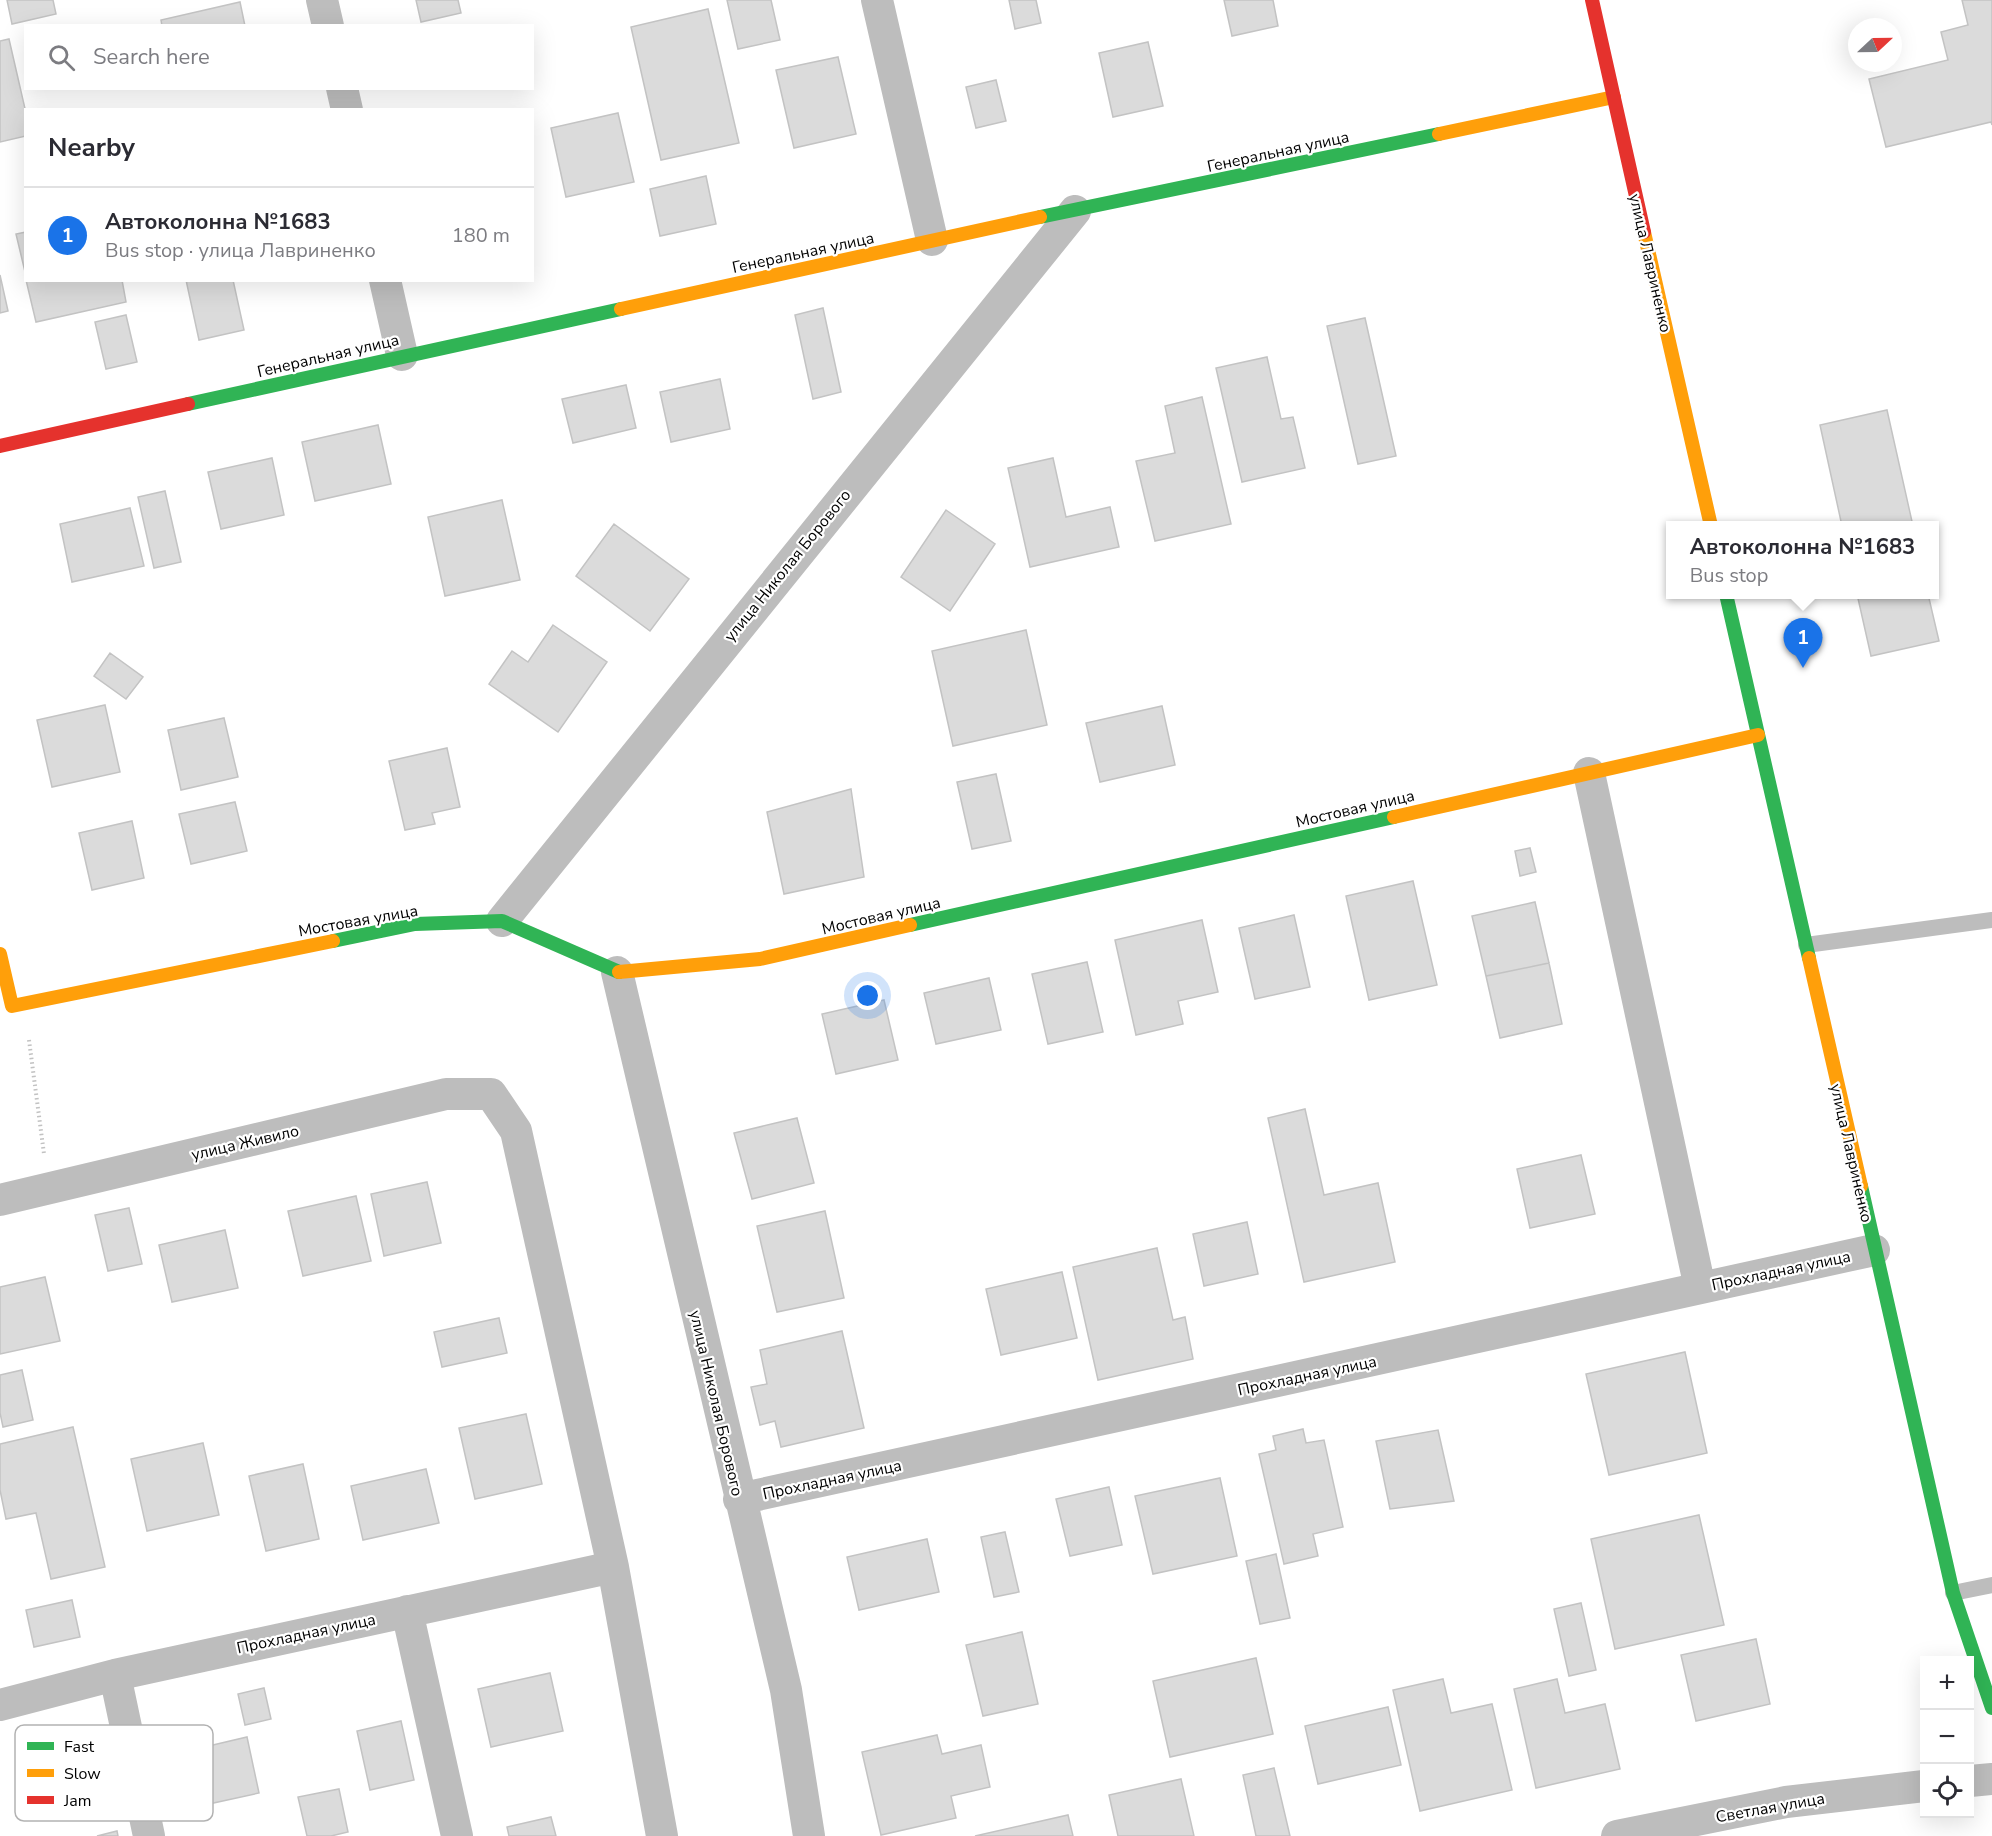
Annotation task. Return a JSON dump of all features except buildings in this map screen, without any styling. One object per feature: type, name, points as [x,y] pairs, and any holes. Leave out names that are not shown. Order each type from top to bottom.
[{"type":"street","points":[[322,0],[328,24]]},
{"type":"street","points":[[877,0],[932,240]]},
{"type":"street","name":"улица Лавриненко","points":[[1592,0],[1710,521]]},
{"type":"street","points":[[342,90],[347,108]]},
{"type":"street","name":"Генеральная улица","points":[[0,446],[402,355],[932,240],[1614,97]]},
{"type":"street","name":"улица Николая Борового","points":[[502,921],[1075,211]]},
{"type":"street","points":[[386,282],[402,355]]},
{"type":"street","name":"улица Лавриненко","points":[[1727,599],[1953,1593],[1992,1708]]},
{"type":"street","name":"Мостовая улица","points":[[19,1004],[415,924],[502,921],[616,972],[760,959],[1758,735]]},
{"type":"street","points":[[1590,773],[1700,1288]]},
{"type":"street","points":[[0,954],[19,1004]]},
{"type":"street","name":"улица Николая Борового","points":[[616,972],[786,1690],[810,1836]]},
{"type":"street","name":"улица Живило","points":[[0,1200],[446,1094],[491,1094],[516,1131],[613,1568]]},
{"type":"street","name":"Прохладная улица","points":[[739,1499],[1874,1250]]},
{"type":"street","points":[[613,1568],[662,1836]]},
{"type":"street","name":"Прохладная улица","points":[[0,1705],[115,1676],[613,1568]]},
{"type":"street","points":[[407,1611],[457,1836]]},
{"type":"street","points":[[115,1676],[125,1725]]},
{"type":"street","points":[[1974,1781],[1992,1779]]},
{"type":"street","name":"Светлая улица","points":[[1617,1836],[1786,1802],[1920,1786]]},
{"type":"street","points":[[146,1821],[149,1836]]},
{"type":"lane","points":[[1806,945],[1992,920]]},
{"type":"lane","points":[[1953,1593],[1992,1585]]},
{"type":"path","points":[[19,1004],[48,1189]]},
{"type":"traffic: fast","points":[[1040,217],[1439,134]]},
{"type":"traffic: fast","points":[[188,404],[621,309]]},
{"type":"traffic: fast","points":[[1727,599],[1809,958]]},
{"type":"traffic: fast","points":[[910,925],[1394,817]]},
{"type":"traffic: fast","points":[[333,941],[415,924],[502,921],[619,972]]},
{"type":"traffic: fast","points":[[1861,1186],[1953,1593],[1992,1708]]},
{"type":"traffic: slow","points":[[1439,134],[1614,97]]},
{"type":"traffic: slow","points":[[621,309],[1040,217]]},
{"type":"traffic: slow","points":[[1644,232],[1710,521]]},
{"type":"traffic: slow","points":[[1394,817],[1758,735]]},
{"type":"traffic: slow","points":[[619,972],[760,959],[910,925]]},
{"type":"traffic: slow","points":[[0,954],[12,1006],[333,941]]},
{"type":"traffic: slow","points":[[1809,958],[1861,1186]]},
{"type":"traffic: jam","points":[[1592,0],[1644,232]]},
{"type":"traffic: jam","points":[[0,446],[188,404]]},
{"type":"place","name":"Автоколонна №1683","points":[[1803,668]]}]
